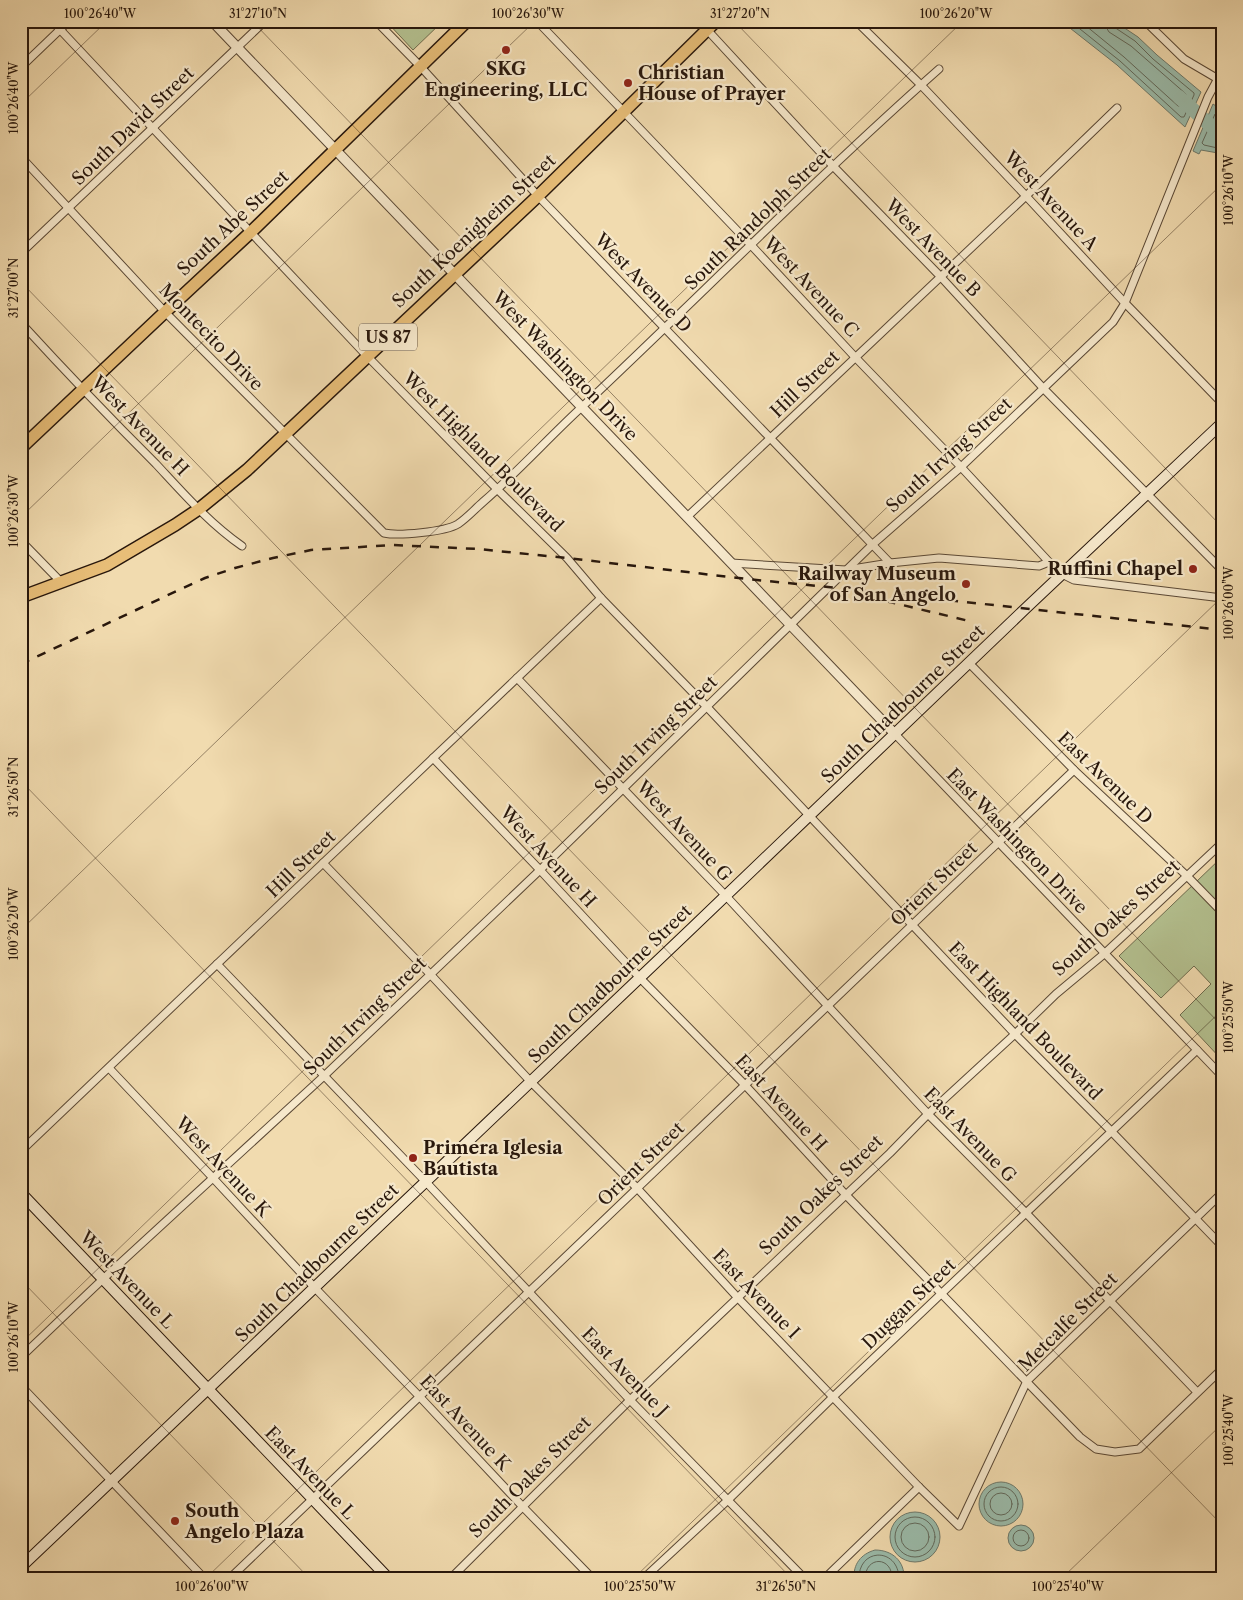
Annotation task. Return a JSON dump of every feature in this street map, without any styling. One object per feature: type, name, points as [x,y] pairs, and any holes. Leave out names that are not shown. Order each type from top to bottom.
[{"type":"main road","name":"South Abe Street","points":[[21,448],[250,233],[467,21]]},
{"type":"main road","name":"South Koenigheim Street","points":[[21,598],[107,565],[175,526],[247,470],[538,196],[624,112],[703,26],[716,21]]},
{"type":"main road","name":"South Chadbourne Street","points":[[21,1567],[209,1390],[1222,423]]},
{"type":"main road","name":"West Avenue L","points":[[21,1193],[209,1390]]},
{"type":"main road","name":"East Avenue L","points":[[209,1390],[388,1579]]},
{"type":"street","name":"West Highland Boulevard","points":[[52,21],[367,356],[567,558],[601,598],[706,706],[808,817]]},
{"type":"street","points":[[21,67],[69,21]]},
{"type":"street","name":"West Washington Drive","points":[[212,21],[895,734]]},
{"type":"street","name":"South David Street","points":[[21,253],[265,21]]},
{"type":"street","name":"West Avenue D","points":[[376,21],[420,66],[538,196],[890,563]]},
{"type":"street","name":"West Avenue C","points":[[537,21],[855,357],[962,466],[1062,574]]},
{"type":"street","name":"West Avenue A","points":[[856,21],[921,85],[1125,303],[1222,403]]},
{"type":"street","points":[[1145,21],[1184,59],[1218,79]]},
{"type":"street","name":"West Avenue B","points":[[703,26],[834,167],[940,276],[1044,389],[1222,570]]},
{"type":"street","name":"South Randolph Street","points":[[384,533],[393,535],[446,529],[458,524],[498,490],[751,245],[939,69]]},
{"type":"street","name":"South Irving Street","points":[[21,1357],[324,1076],[540,870],[873,544],[962,466],[1113,322],[1125,303],[1208,97],[1222,71]]},
{"type":"street","name":"Hill Street","points":[[687,516],[1117,108]]},
{"type":"street","name":"Montecito Drive","points":[[21,158],[165,312],[384,533]]},
{"type":"street","name":"West Avenue H","points":[[21,323],[83,390],[199,509],[221,531],[242,546]]},
{"type":"street","points":[[21,541],[61,582]]},
{"type":"street","points":[[731,563],[846,570],[939,558],[1038,566],[1049,562]]},
{"type":"street","points":[[1062,574],[1074,580],[1222,598]]},
{"type":"street","name":"Hill Street","points":[[21,1151],[601,598]]},
{"type":"street","name":"East Avenue D","points":[[969,663],[1074,770],[1187,876],[1222,912]]},
{"type":"street","name":"West Avenue G","points":[[517,678],[726,896]]},
{"type":"street","name":"East Washington Drive","points":[[895,734],[1222,1076]]},
{"type":"street","name":"West Avenue H","points":[[433,758],[640,978]]},
{"type":"street","name":"Orient Street","points":[[228,1579],[1074,770]]},
{"type":"street","name":"East Highland Boulevard","points":[[808,817],[1015,1034],[1222,1246]]},
{"type":"street","name":"South Oakes Street","points":[[450,1579],[630,1400],[890,1153],[928,1114],[1056,994],[1104,954],[1222,843]]},
{"type":"street","name":"East Avenue I","points":[[323,863],[531,1082],[637,1188],[738,1298],[834,1396],[919,1487],[959,1526]]},
{"type":"street","name":"East Avenue G","points":[[726,896],[928,1114],[1026,1213],[1197,1392]]},
{"type":"street","name":"East Avenue J","points":[[217,964],[426,1182],[630,1400],[805,1579]]},
{"type":"street","name":"East Avenue H","points":[[640,978],[745,1085],[846,1195],[1080,1437],[1096,1449],[1115,1452],[1138,1449],[1197,1392]]},
{"type":"street","name":"Duggan Street","points":[[643,1579],[728,1500],[834,1396],[1197,1050]]},
{"type":"street","name":"West Avenue K","points":[[109,1068],[315,1288]]},
{"type":"street","name":"Metcalfe Street","points":[[959,1526],[1027,1381],[1222,1193]]},
{"type":"street","name":"East Avenue K","points":[[315,1288],[593,1579]]},
{"type":"street","points":[[1197,1392],[1222,1369]]},
{"type":"street","points":[[21,1386],[205,1579]]},
{"type":"street","points":[[824,1579],[919,1487]]},
{"type":"green space","points":[[386,21],[443,21],[413,50]]},
{"type":"green space","points":[[1222,857],[1222,1060],[1180,1015],[1211,984],[1194,966],[1161,998],[1119,956]]},
{"type":"water","points":[[1061,21],[1114,21],[1138,37],[1201,92],[1185,127],[1117,65]]},
{"type":"water","points":[[1213,104],[1222,110],[1222,155],[1201,150],[1199,154],[1193,151]]},
{"type":"water","points":[[1001,1482],[1013,1486],[1019,1492],[1023,1504],[1019,1516],[1013,1522],[1001,1526],[989,1522],[983,1516],[979,1504],[983,1492],[989,1486]]},
{"type":"water","points":[[910,1512],[920,1512],[933,1519],[940,1532],[940,1542],[933,1555],[920,1562],[910,1562],[901,1558],[894,1551],[890,1542],[890,1532],[894,1523],[901,1516]]},
{"type":"water","points":[[1021,1525],[1030,1529],[1034,1538],[1030,1547],[1021,1551],[1012,1547],[1008,1538],[1012,1529]]},
{"type":"water","points":[[875,1550],[892,1554],[900,1562],[904,1579],[854,1579],[855,1569],[859,1560]]},
{"type":"waterway","points":[[1179,97],[1222,136]]},
{"type":"railway","points":[[21,664],[205,578],[235,568],[311,550],[393,545],[478,549],[567,558],[1222,630]]},
{"type":"railway","points":[[869,597],[969,621]]},
{"type":"place","name":"SKG Engineering, LLC","points":[[506,50]]},
{"type":"place","name":"Christian House of Prayer","points":[[628,83]]},
{"type":"place","name":"Ruffini Chapel","points":[[1193,569]]},
{"type":"place","name":"Railway Museum of San Angelo","points":[[966,584]]},
{"type":"place","name":"Primera Iglesia Bautista","points":[[413,1158]]},
{"type":"place","name":"South Angelo Plaza","points":[[175,1521]]}]
